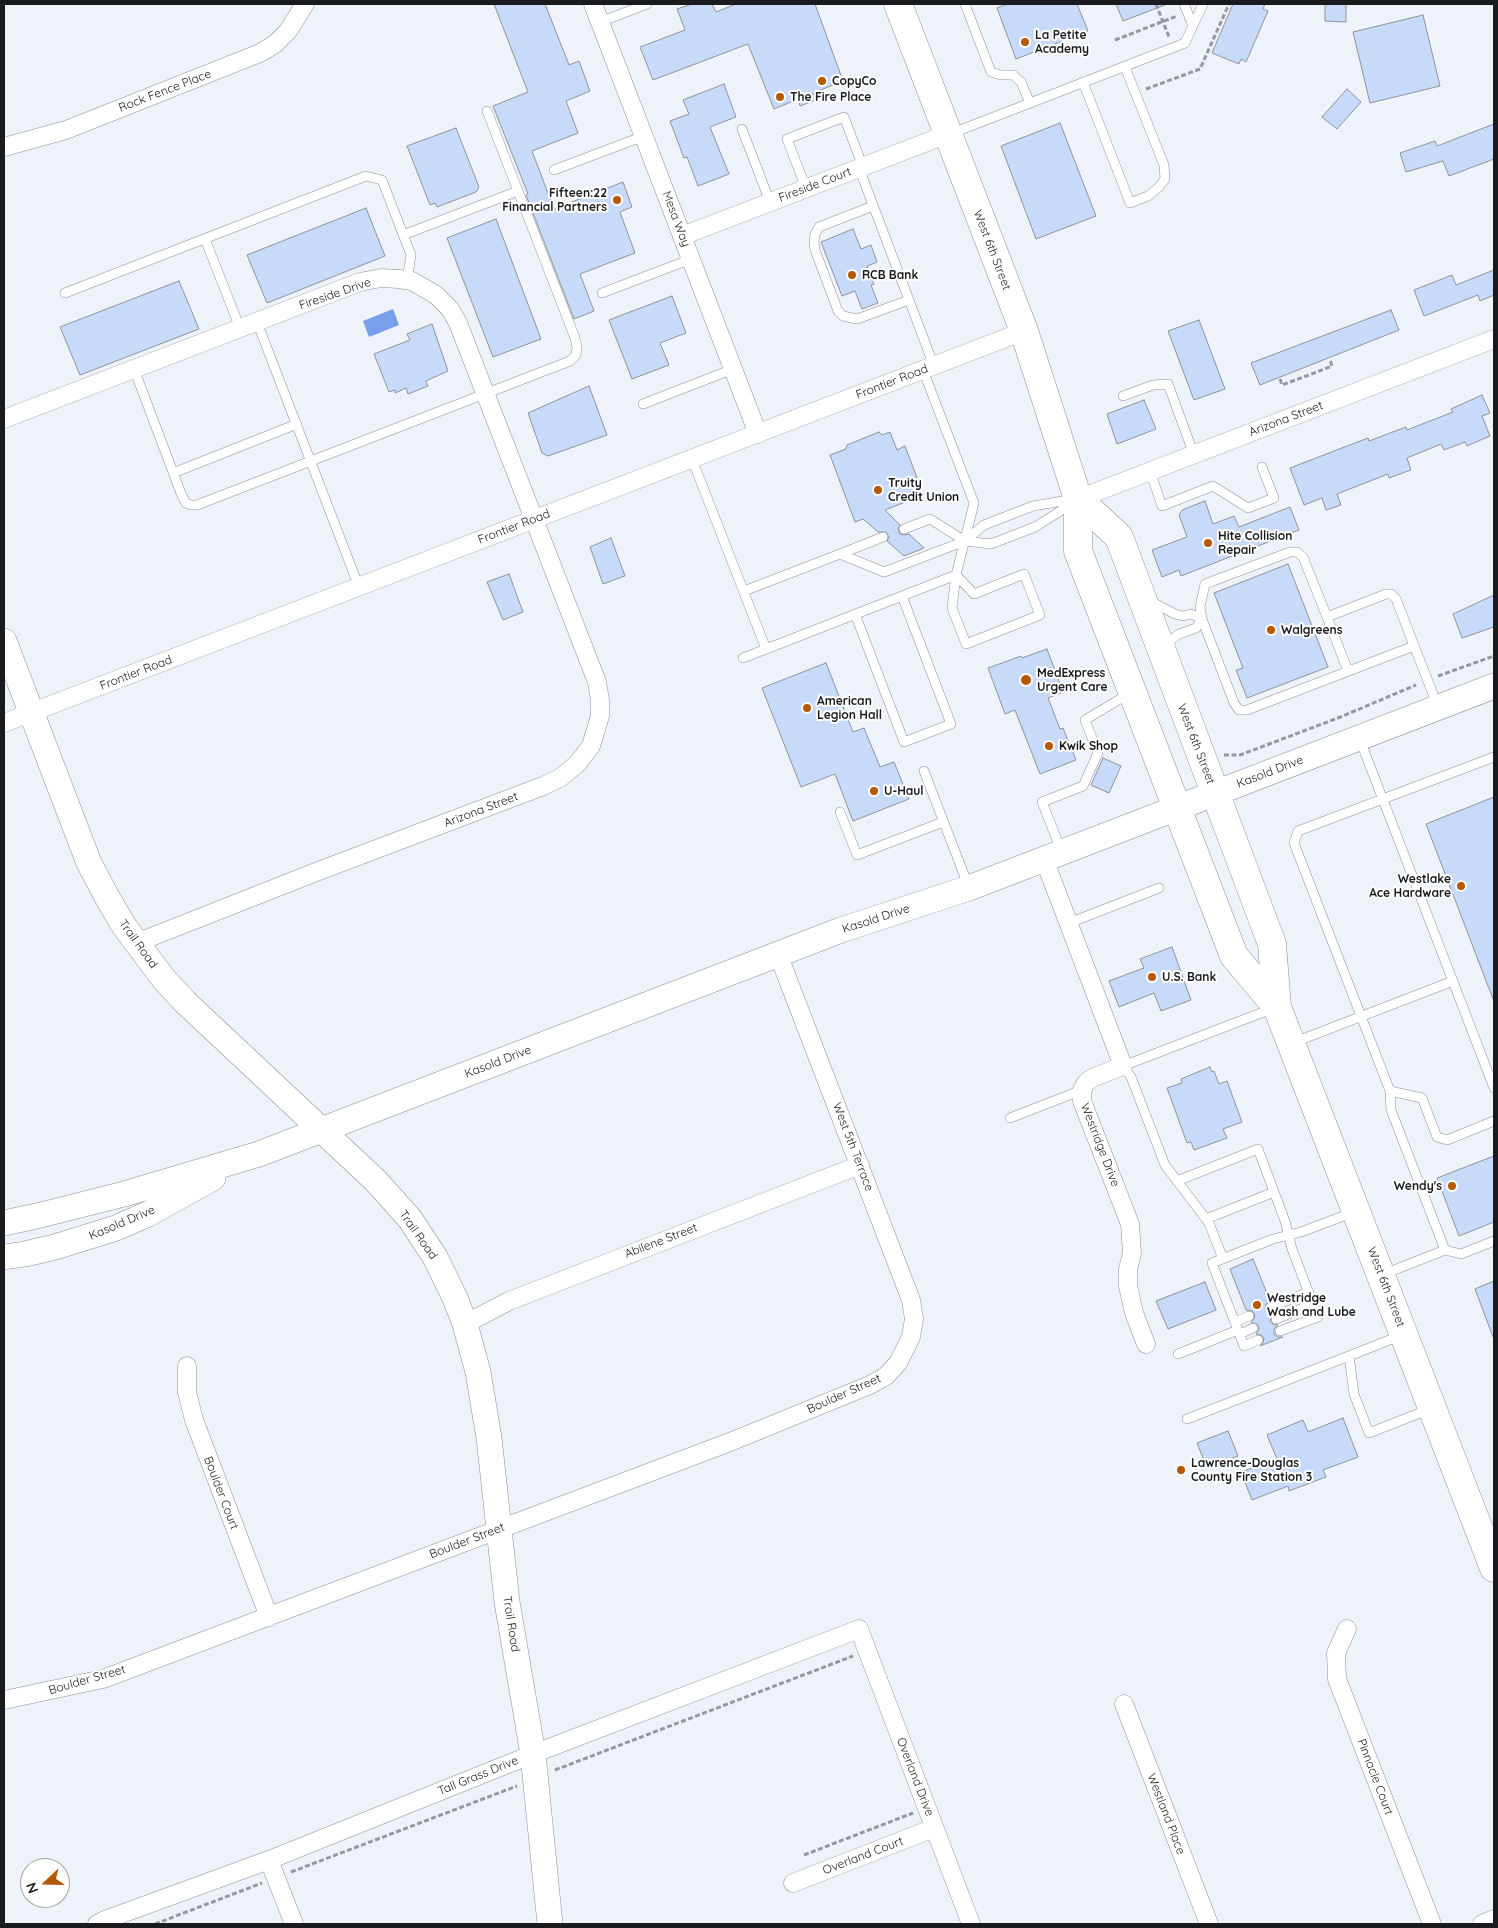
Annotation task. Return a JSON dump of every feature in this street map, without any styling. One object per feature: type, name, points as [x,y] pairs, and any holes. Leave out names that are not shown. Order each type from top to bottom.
[{"type":"main road","name":"West 6th Street","points":[[898,4],[1024,331],[1078,499],[1078,551],[1234,956],[1277,1006]]},
{"type":"main road","name":"West 6th Street","points":[[1078,499],[1119,537],[1272,944],[1277,1006],[1494,1568]]},
{"type":"main road","name":"Trail Road","points":[[4,641],[89,863],[107,897],[136,943],[163,978],[185,1002],[376,1181],[410,1219],[435,1257],[455,1298],[465,1324],[478,1372],[489,1438],[508,1602],[533,1754],[550,1924]]},
{"type":"main road","name":"Kasold Drive","points":[[4,1223],[124,1194],[259,1154],[841,930],[969,888],[1494,686]]},
{"type":"main road","name":"Kasold Drive","points":[[4,1257],[55,1247],[116,1228],[148,1214],[259,1154]]},
{"type":"street","name":"Rock Fence Place","points":[[4,146],[66,130],[260,53],[274,44],[288,31],[306,4]]},
{"type":"street","name":"Mesa Way","points":[[593,4],[758,434]]},
{"type":"street","name":"Fireside Court","points":[[682,236],[948,134]]},
{"type":"street","name":"Fireside Drive","points":[[4,420],[360,282],[381,278],[406,280],[436,294],[450,308],[458,323],[534,520]]},
{"type":"street","name":"Frontier Road","points":[[4,723],[1024,331]]},
{"type":"street","name":"Arizona Street","points":[[1078,499],[1494,339]]},
{"type":"street","name":"Arizona Street","points":[[136,943],[543,786],[560,778],[577,764],[590,746],[597,730],[600,708],[597,682],[534,520]]},
{"type":"street","points":[[1053,856],[1069,924],[1123,1066]]},
{"type":"street","name":"West 5th Terrace","points":[[778,954],[912,1300],[914,1319],[909,1343]]},
{"type":"street","name":"Westridge Drive","points":[[1123,1066],[1092,1078],[1086,1083],[1082,1090],[1082,1101],[1130,1224],[1132,1253],[1128,1268],[1128,1286],[1134,1313],[1146,1344]]},
{"type":"street","name":"Abilene Street","points":[[465,1324],[509,1300],[860,1165]]},
{"type":"street","name":"Boulder Street","points":[[4,1700],[103,1679],[730,1442],[870,1385],[886,1376],[898,1363],[909,1343]]},
{"type":"street","name":"Boulder Court","points":[[187,1366],[187,1392],[194,1420],[268,1617]]},
{"type":"street","name":"Tall Grass Drive","points":[[97,1924],[269,1860],[533,1754],[859,1629]]},
{"type":"street","name":"Overland Drive","points":[[859,1629],[971,1924]]},
{"type":"street","name":"Pinnacle Court","points":[[1347,1629],[1336,1653],[1337,1679],[1432,1924]]},
{"type":"street","name":"Westland Place","points":[[1124,1704],[1209,1924]]},
{"type":"street","name":"Overland Court","points":[[793,1883],[934,1828]]},
{"type":"street","points":[[269,1860],[294,1924]]},
{"type":"street","points":[[1482,1924],[1494,1919]]},
{"type":"lane","points":[[600,22],[647,4]]},
{"type":"lane","points":[[965,4],[991,72],[1001,75],[1013,75],[1021,82],[1030,103]]},
{"type":"lane","points":[[948,134],[1185,43],[1202,4]]},
{"type":"lane","points":[[1185,8],[1193,26]]},
{"type":"lane","points":[[1083,82],[1130,203],[1148,196],[1165,179],[1164,165],[1125,66]]},
{"type":"lane","points":[[134,369],[182,496],[186,503],[191,506],[570,361],[576,355],[577,347],[487,111]]},
{"type":"lane","points":[[806,188],[787,140],[844,118],[909,300],[929,368],[974,503],[956,575],[952,608],[966,644],[1040,615],[1024,574],[974,594],[956,575]]},
{"type":"lane","points":[[742,129],[770,202]]},
{"type":"lane","points":[[554,170],[644,136]]},
{"type":"lane","points":[[65,293],[366,176],[382,180],[411,255],[406,280]]},
{"type":"lane","points":[[403,235],[518,190]]},
{"type":"lane","points":[[874,206],[820,227],[814,242],[815,250],[838,311],[843,316],[857,319],[909,300]]},
{"type":"lane","points":[[205,239],[240,328]]},
{"type":"lane","points":[[602,294],[691,259]]},
{"type":"lane","points":[[258,322],[360,586]]},
{"type":"lane","points":[[642,404],[733,369]]},
{"type":"lane","points":[[1123,396],[1152,385],[1168,384],[1194,454]]},
{"type":"lane","points":[[173,472],[297,424]]},
{"type":"lane","points":[[692,459],[766,649]]},
{"type":"lane","points":[[1150,471],[1162,506],[1213,486],[1248,508],[1274,498],[1262,467]]},
{"type":"lane","points":[[840,554],[884,572],[965,541],[984,524],[1033,506],[1078,499]]},
{"type":"lane","points":[[904,529],[930,519],[965,541],[991,544],[1036,527],[1078,499]]},
{"type":"lane","points":[[744,592],[883,537]]},
{"type":"lane","points":[[1348,671],[1304,557],[1297,552],[1290,552],[1205,584],[1200,607],[1202,619],[1234,703],[1239,710],[1247,710],[1414,646]]},
{"type":"lane","points":[[744,658],[956,575]]},
{"type":"lane","points":[[1327,617],[1386,594],[1391,594],[1396,599],[1438,707]]},
{"type":"lane","points":[[1140,595],[1174,614],[1183,616],[1191,614],[1202,619]]},
{"type":"lane","points":[[855,614],[904,742],[951,724],[902,596]]},
{"type":"lane","points":[[1163,655],[1172,639],[1196,628],[1202,619]]},
{"type":"lane","points":[[1053,856],[1042,802],[1082,786],[1098,753],[1085,720],[1132,692]]},
{"type":"lane","points":[[1359,738],[1494,1088]]},
{"type":"lane","points":[[1445,1250],[1391,1110],[1390,1091],[1294,842],[1298,831],[1494,757]]},
{"type":"lane","points":[[924,771],[969,888]]},
{"type":"lane","points":[[840,812],[857,855],[943,822]]},
{"type":"lane","points":[[1069,924],[1159,888]]},
{"type":"lane","points":[[1292,1043],[1453,981]]},
{"type":"lane","points":[[1223,1259],[1206,1219],[1166,1165],[1131,1078],[1123,1066],[1277,1006]]},
{"type":"lane","points":[[1010,1118],[1082,1090]]},
{"type":"lane","points":[[1390,1091],[1422,1098],[1437,1137],[1447,1140],[1494,1121]]},
{"type":"lane","points":[[1177,1181],[1258,1149],[1285,1220],[1288,1236],[1318,1317],[1280,1331]]},
{"type":"lane","points":[[1206,1219],[1274,1192]]},
{"type":"lane","points":[[1258,1340],[1244,1346],[1212,1263],[1273,1239],[1288,1236],[1357,1211]]},
{"type":"lane","points":[[1381,1274],[1445,1250],[1461,1254],[1494,1241]]},
{"type":"lane","points":[[1271,1307],[1308,1292]]},
{"type":"lane","points":[[1276,1319],[1313,1304]]},
{"type":"lane","points":[[1238,1328],[1249,1316]]},
{"type":"lane","points":[[1178,1354],[1238,1328],[1253,1328]]},
{"type":"lane","points":[[1187,1419],[1404,1334]]},
{"type":"lane","points":[[1349,1356],[1354,1394],[1369,1433],[1432,1408]]},
{"type":"path","points":[[1156,4],[1173,47]]},
{"type":"path","points":[[1136,93],[1200,69],[1229,4]]},
{"type":"path","points":[[1115,40],[1163,22],[1185,8]]},
{"type":"path","points":[[1280,379],[1282,385],[1309,375],[1332,366],[1330,360]]},
{"type":"path","points":[[1220,754],[1228,757],[1240,755],[1338,718],[1428,680],[1494,656]]},
{"type":"path","points":[[155,1924],[867,1651]]},
{"type":"path","points":[[804,1855],[926,1808]]},
{"type":"water","points":[[393,309],[399,325],[369,337],[363,321]]},
{"type":"building","points":[[494,4],[545,4],[569,65],[579,61],[590,91],[566,101],[578,133],[532,151],[554,209],[623,182],[632,207],[620,212],[635,253],[580,274],[594,311],[574,319],[493,106],[528,92]]},
{"type":"building","points":[[692,4],[712,4],[716,12],[736,4],[815,4],[843,81],[813,93],[816,100],[800,106],[798,99],[774,109],[748,44],[653,80],[640,47],[685,30],[677,9]]},
{"type":"building","points":[[1008,4],[1077,4],[1088,31],[1016,59],[997,8]]},
{"type":"building","points":[[1116,4],[1165,4],[1165,5],[1123,21]]},
{"type":"building","points":[[1233,4],[1265,4],[1263,9],[1268,11],[1246,62],[1241,59],[1239,64],[1212,53]]},
{"type":"building","points":[[1325,4],[1346,4],[1346,22],[1325,21]]},
{"type":"building","points":[[1423,15],[1440,86],[1370,103],[1353,32]]},
{"type":"building","points":[[724,84],[736,117],[710,127],[729,174],[698,186],[687,157],[684,158],[670,121],[689,114],[683,100]]},
{"type":"building","points":[[1347,89],[1361,102],[1337,129],[1322,117]]},
{"type":"building","points":[[1060,123],[1096,216],[1036,239],[1001,146]]},
{"type":"building","points":[[1494,124],[1494,159],[1449,176],[1443,161],[1406,172],[1400,153],[1435,141],[1437,146]]},
{"type":"building","points":[[456,128],[479,187],[476,192],[437,207],[435,203],[430,205],[407,146]]},
{"type":"building","points":[[366,208],[385,256],[267,303],[247,255]]},
{"type":"building","points":[[496,219],[541,339],[493,357],[447,238]]},
{"type":"building","name":"RCB Bank","points":[[853,229],[861,249],[871,245],[877,262],[867,266],[874,284],[871,285],[878,303],[862,309],[855,291],[842,296],[821,242]]},
{"type":"building","points":[[1494,270],[1494,295],[1480,301],[1478,295],[1424,316],[1414,290],[1452,275],[1456,285]]},
{"type":"building","points":[[179,281],[199,329],[80,375],[60,327]]},
{"type":"building","points":[[672,296],[686,333],[660,343],[669,365],[632,379],[609,320]]},
{"type":"building","points":[[1391,310],[1399,330],[1260,385],[1251,363]]},
{"type":"building","points":[[1199,320],[1225,389],[1194,400],[1168,331]]},
{"type":"building","points":[[432,324],[448,371],[426,381],[428,386],[408,394],[406,388],[395,393],[395,390],[389,392],[374,354],[410,340],[407,334]]},
{"type":"building","points":[[589,386],[607,435],[548,456],[542,453],[528,413]]},
{"type":"building","points":[[1482,395],[1490,413],[1482,416],[1490,436],[1467,446],[1465,442],[1444,450],[1441,444],[1407,458],[1411,470],[1389,478],[1388,474],[1337,494],[1341,505],[1326,510],[1322,498],[1304,505],[1290,468],[1368,438],[1369,441],[1406,427],[1407,430],[1453,412],[1451,409]]},
{"type":"building","points":[[1144,400],[1156,429],[1117,444],[1107,414]]},
{"type":"building","name":"Truity Credit Union","points":[[879,432],[882,435],[890,432],[897,450],[905,446],[917,478],[909,481],[916,498],[885,510],[900,525],[898,529],[900,534],[909,534],[924,548],[904,556],[887,541],[889,537],[886,532],[878,532],[863,519],[855,522],[830,455],[846,449],[847,445]]},
{"type":"building","name":"Hite Collision Repair","points":[[1205,501],[1213,524],[1234,516],[1239,527],[1290,507],[1299,530],[1181,576],[1179,570],[1162,577],[1152,550],[1187,537],[1179,515],[1182,510]]},
{"type":"building","points":[[611,538],[625,576],[603,584],[590,547]]},
{"type":"building","name":"Walgreens","points":[[1288,564],[1328,667],[1247,698],[1236,670],[1243,668],[1214,593]]},
{"type":"building","points":[[509,574],[523,612],[503,620],[487,582]]},
{"type":"building","points":[[1494,595],[1494,627],[1462,638],[1453,614]]},
{"type":"building","points":[[1047,649],[1063,692],[1048,698],[1060,729],[1063,728],[1076,760],[1040,774],[1015,710],[1005,714],[988,668]]},
{"type":"building","name":"American Legion Hall","points":[[826,663],[853,732],[864,728],[880,767],[894,762],[909,799],[853,821],[835,774],[801,787],[762,688]]},
{"type":"building","name":"Kwik Shop","points":[[1103,758],[1121,766],[1109,793],[1091,785]]},
{"type":"building","points":[[1494,797],[1494,999],[1493,999],[1426,824]]},
{"type":"building","name":"U.S. Bank","points":[[1172,947],[1191,1000],[1161,1011],[1154,993],[1119,1007],[1109,981],[1144,968],[1140,959]]},
{"type":"building","points":[[1210,1067],[1212,1072],[1214,1071],[1219,1084],[1227,1081],[1242,1122],[1223,1129],[1227,1138],[1194,1150],[1191,1142],[1187,1143],[1167,1088],[1182,1083],[1181,1079]]},
{"type":"building","points":[[1494,1156],[1494,1222],[1459,1236],[1437,1178]]},
{"type":"building","name":"Westridge Wash and Lube","points":[[1253,1259],[1270,1301],[1266,1304],[1265,1309],[1273,1313],[1270,1321],[1278,1325],[1274,1329],[1274,1334],[1278,1337],[1283,1337],[1260,1346],[1264,1338],[1256,1334],[1259,1329],[1258,1325],[1251,1322],[1255,1314],[1252,1311],[1246,1310],[1230,1269]]},
{"type":"building","points":[[1494,1281],[1494,1337],[1493,1337],[1475,1289]]},
{"type":"building","points":[[1205,1282],[1216,1310],[1168,1329],[1156,1301]]},
{"type":"building","points":[[1343,1418],[1358,1457],[1323,1470],[1326,1477],[1289,1491],[1288,1486],[1252,1500],[1241,1472],[1277,1459],[1267,1435],[1303,1420],[1308,1432]]},
{"type":"building","points":[[1228,1431],[1238,1456],[1207,1468],[1197,1443]]},
{"type":"place","name":"La Petite Academy","points":[[1025,42]]},
{"type":"place","name":"CopyCo","points":[[822,81]]},
{"type":"place","name":"The Fire Place","points":[[780,97]]},
{"type":"place","name":"Fifteen:22 Financial Partners","points":[[617,200]]},
{"type":"place","name":"RCB Bank","points":[[852,275]]},
{"type":"place","name":"Truity Credit Union","points":[[878,490]]},
{"type":"place","name":"Hite Collision Repair","points":[[1208,543]]},
{"type":"place","name":"Walgreens","points":[[1271,630]]},
{"type":"place","name":"MedExpress Urgent Care","points":[[1026,680]]},
{"type":"place","name":"American Legion Hall","points":[[807,708]]},
{"type":"place","name":"Kwik Shop","points":[[1049,746]]},
{"type":"place","name":"U-Haul","points":[[874,791]]},
{"type":"place","name":"Westlake Ace Hardware","points":[[1461,886]]},
{"type":"place","name":"U.S. Bank","points":[[1152,977]]},
{"type":"place","name":"Wendy's","points":[[1452,1186]]},
{"type":"place","name":"Westridge Wash and Lube","points":[[1257,1305]]},
{"type":"place","name":"Lawrence-Douglas County Fire Station 3","points":[[1181,1470]]}]
